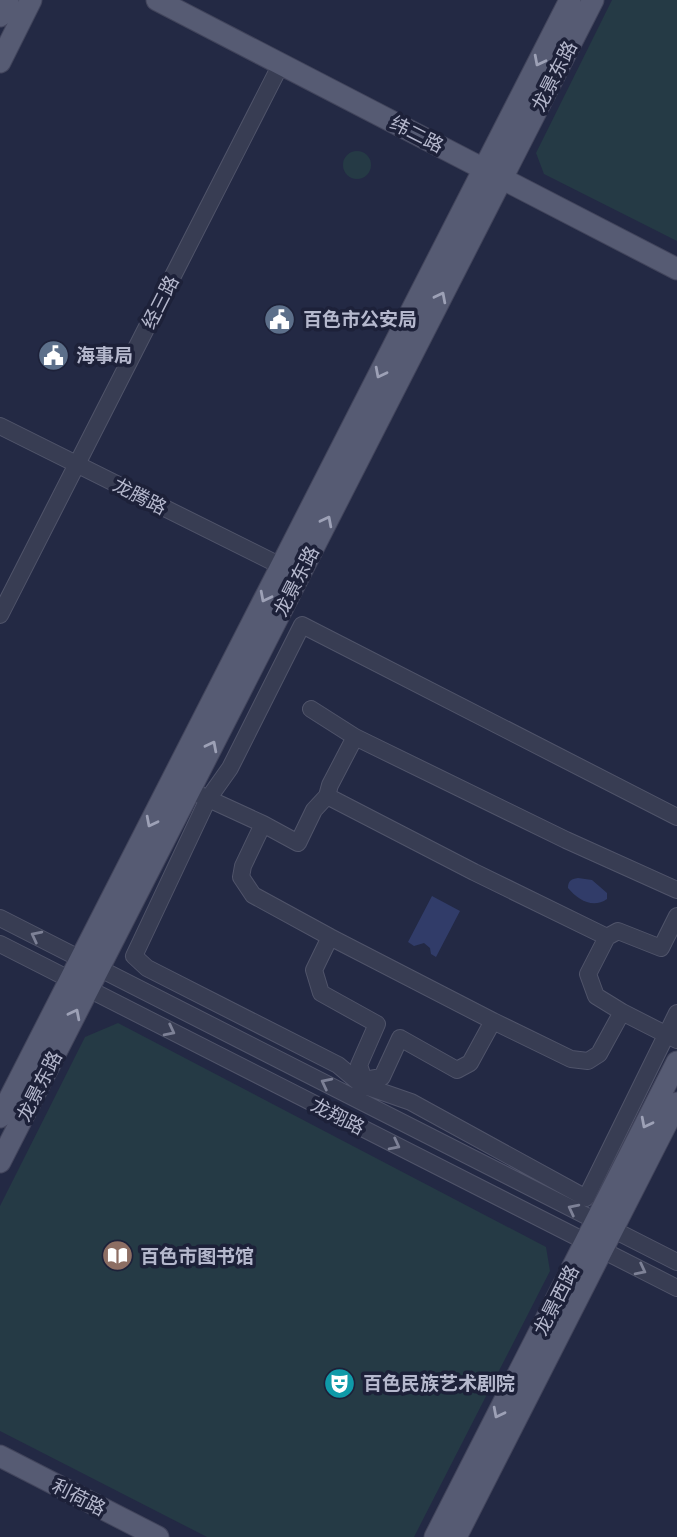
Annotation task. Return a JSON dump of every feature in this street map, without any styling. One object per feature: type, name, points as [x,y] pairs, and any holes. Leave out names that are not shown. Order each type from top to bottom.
[{"type":"main road","points":[[0,16],[8,0]]},
{"type":"main road","points":[[0,62],[32,0]]},
{"type":"main road","name":"纬二路","points":[[157,0],[677,269]]},
{"type":"main road","name":"龙景东路","points":[[90,963],[199,795],[493,174],[570,0]]},
{"type":"main road","name":"龙景东路","points":[[0,1116],[90,963],[281,566],[493,174],[593,0]]},
{"type":"main road","name":"龙景东路","points":[[0,1162],[79,984]]},
{"type":"main road","name":"龙景西路","points":[[605,1225],[677,1062]]},
{"type":"main road","name":"龙景西路","points":[[435,1537],[605,1225],[677,1103]]},
{"type":"main road","name":"龙景西路","points":[[456,1537],[594,1246]]},
{"type":"main road","name":"利荷路","points":[[0,1456],[158,1537]]},
{"type":"main road","name":"利荷路","points":[[0,1470],[131,1537]]},
{"type":"street","name":"经三路","points":[[0,615],[281,64]]},
{"type":"street","name":"龙腾路","points":[[0,426],[281,566]]},
{"type":"street","points":[[677,817],[302,625],[230,768],[199,795],[134,956],[147,968],[338,1065],[361,1088],[411,1102],[586,1198],[672,1037],[677,1013]]},
{"type":"street","points":[[311,709],[355,737],[566,840],[677,890]]},
{"type":"street","points":[[199,795],[298,843],[314,810],[327,796],[355,737]]},
{"type":"street","points":[[327,796],[607,937]]},
{"type":"street","points":[[263,824],[243,866],[241,877],[245,886],[253,895],[330,937],[571,1059],[588,1060],[599,1054],[622,1012]]},
{"type":"street","points":[[672,1037],[596,996],[588,974],[607,937],[618,931],[661,948],[677,916]]},
{"type":"street","name":"龙翔路","points":[[0,918],[90,963],[361,1088],[605,1225],[677,1262]]},
{"type":"street","points":[[330,937],[314,970],[321,993],[377,1024],[359,1065],[361,1088]]},
{"type":"street","name":"龙翔路","points":[[0,944],[677,1289]]},
{"type":"street","points":[[361,1088],[382,1077],[400,1038],[457,1070],[465,1068],[493,1021]]},
{"type":"shaded area","points":[[612,0],[677,0],[677,241],[544,174],[536,153]]},
{"type":"shaded area","points":[[357,151],[367,155],[371,165],[367,175],[357,179],[347,175],[343,165],[347,155]]},
{"type":"shaded area","points":[[118,1023],[546,1247],[550,1271],[414,1537],[207,1537],[0,1431],[0,1206],[85,1037]]},
{"type":"water","points":[[578,878],[592,880],[607,893],[607,899],[591,903],[576,896],[568,886],[570,881]]},
{"type":"water","points":[[432,896],[460,911],[436,957],[424,943],[414,946],[408,942]]},
{"type":"place","name":"百色市公安局","points":[[280,319]]},
{"type":"place","name":"海事局","points":[[53,355]]},
{"type":"place","name":"百色市图书馆","points":[[117,1256]]},
{"type":"place","name":"百色民族艺术剧院","points":[[340,1383]]}]
